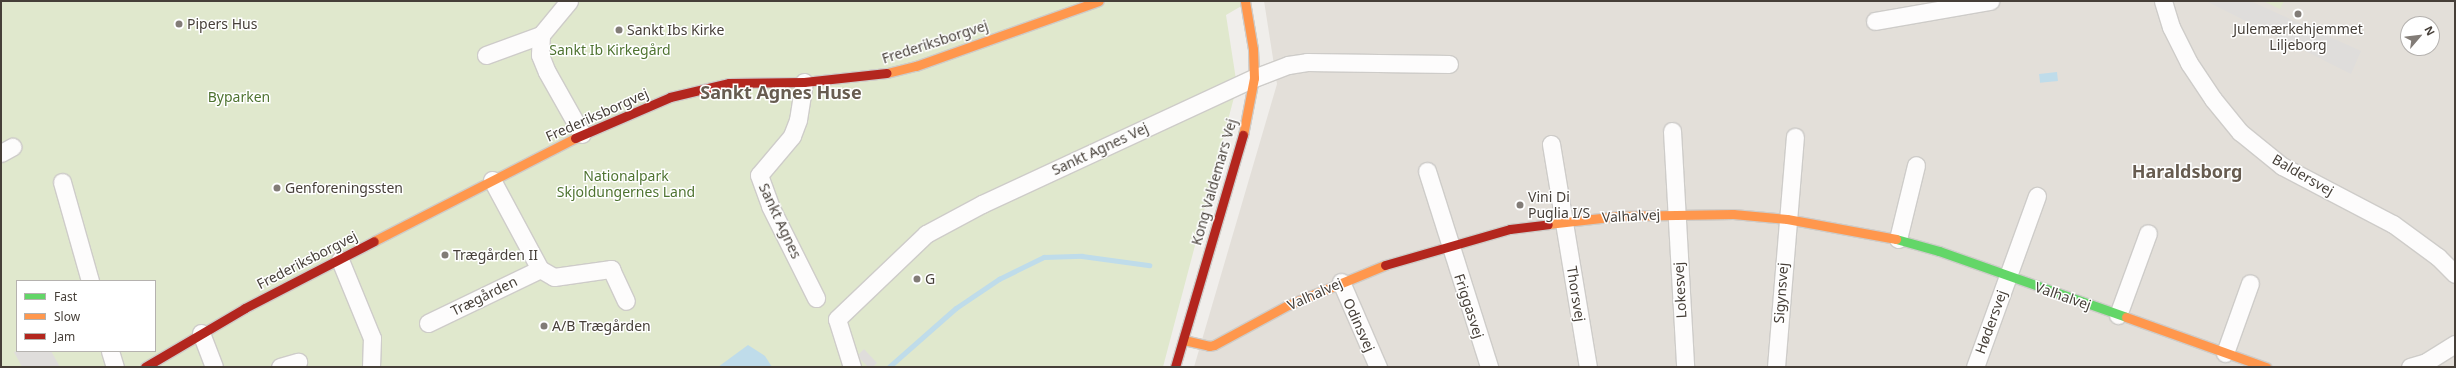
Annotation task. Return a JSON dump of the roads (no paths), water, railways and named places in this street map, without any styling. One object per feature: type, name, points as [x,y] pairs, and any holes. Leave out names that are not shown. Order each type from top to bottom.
[{"type":"street","points":[[486,55],[541,34],[569,1]]},
{"type":"street","name":"Frederiksborgvej","points":[[145,367],[201,333],[492,180],[582,134],[670,97],[716,85],[804,82],[862,78],[916,66],[1099,1]]},
{"type":"street","name":"Kong Valdemars Vej","points":[[1175,367],[1246,124],[1254,78],[1253,49],[1245,1]]},
{"type":"street","points":[[1875,21],[1990,1]]},
{"type":"street","name":"Baldersvej","points":[[2163,1],[2171,27],[2189,63],[2213,99],[2240,132],[2282,166],[2393,224],[2438,257],[2455,274]]},
{"type":"street","points":[[541,34],[540,55],[547,72],[582,134]]},
{"type":"street","name":"Sankt Agnes Vej","points":[[852,367],[836,319],[932,230],[989,200],[1254,78],[1298,62],[1448,64]]},
{"type":"street","name":"Sankt Agnes","points":[[804,82],[798,120],[792,136],[760,175],[770,206],[816,298]]},
{"type":"street","name":"Valhalvej","points":[[1672,131],[1675,214]]},
{"type":"street","points":[[1787,219],[1795,138]]},
{"type":"street","points":[[1551,144],[1563,221]]},
{"type":"street","points":[[1898,239],[1916,165]]},
{"type":"street","points":[[1427,171],[1450,245]]},
{"type":"street","points":[[492,180],[540,269],[554,277],[611,269],[626,301]]},
{"type":"street","points":[[62,182],[90,280]]},
{"type":"street","points":[[2007,276],[2037,196]]},
{"type":"street","name":"Valhalvej","points":[[1184,340],[1209,346],[1214,345],[1288,305],[1341,282],[1397,261],[1450,245],[1510,230],[1563,221],[1675,214],[1733,214],[1787,219],[1898,239],[2266,367]]},
{"type":"street","name":"Lokesvej","points":[[1675,214],[1685,367]]},
{"type":"street","name":"Sigynsvej","points":[[1776,367],[1787,219]]},
{"type":"street","name":"Thorsvej","points":[[1563,221],[1588,367]]},
{"type":"street","points":[[2118,315],[2148,233]]},
{"type":"street","name":"Friggasvej","points":[[1450,245],[1489,367]]},
{"type":"street","points":[[340,260],[372,338],[371,367]]},
{"type":"street","name":"Trægården","points":[[428,323],[540,269]]},
{"type":"street","name":"Hødersvej","points":[[1975,367],[2007,276]]},
{"type":"street","name":"Odinsvej","points":[[1341,282],[1378,367]]},
{"type":"street","points":[[2225,353],[2250,283]]},
{"type":"street","points":[[201,333],[214,367]]},
{"type":"street","points":[[2410,367],[2426,362],[2455,344]]},
{"type":"street","points":[[110,352],[115,367]]},
{"type":"street","points":[[280,367],[298,362]]},
{"type":"water","points":[[2057,72],[2058,81],[2040,83],[2039,74]]},
{"type":"water","points":[[748,345],[765,356],[772,367],[718,367]]},
{"type":"waterway","points":[[889,367],[956,308],[999,279],[1044,257],[1082,256],[1149,265]]},
{"type":"place","name":"Julemærkehjemmet Liljeborg","points":[[2298,14]]},
{"type":"place","name":"Pipers Hus","points":[[179,24]]},
{"type":"place","name":"Sankt Ibs Kirke","points":[[619,30]]},
{"type":"place","name":"Genforeningssten","points":[[277,188]]},
{"type":"place","name":"Vini Di Puglia I/S","points":[[1520,205]]},
{"type":"place","name":"Trægården II","points":[[445,255]]},
{"type":"place","name":"G","points":[[917,279]]},
{"type":"place","name":"A/B Trægården","points":[[544,326]]},
{"type":"district","name":"Sankt Agnes Huse","points":[[781,92]]},
{"type":"district","name":"Haraldsborg","points":[[2187,171]]},
{"type":"park label","name":"Sankt Ib Kirkegård","points":[[610,50]]},
{"type":"park label","name":"Byparken","points":[[239,97]]},
{"type":"park label","name":"Nationalpark Skjoldungernes Land","points":[[626,184]]}]
